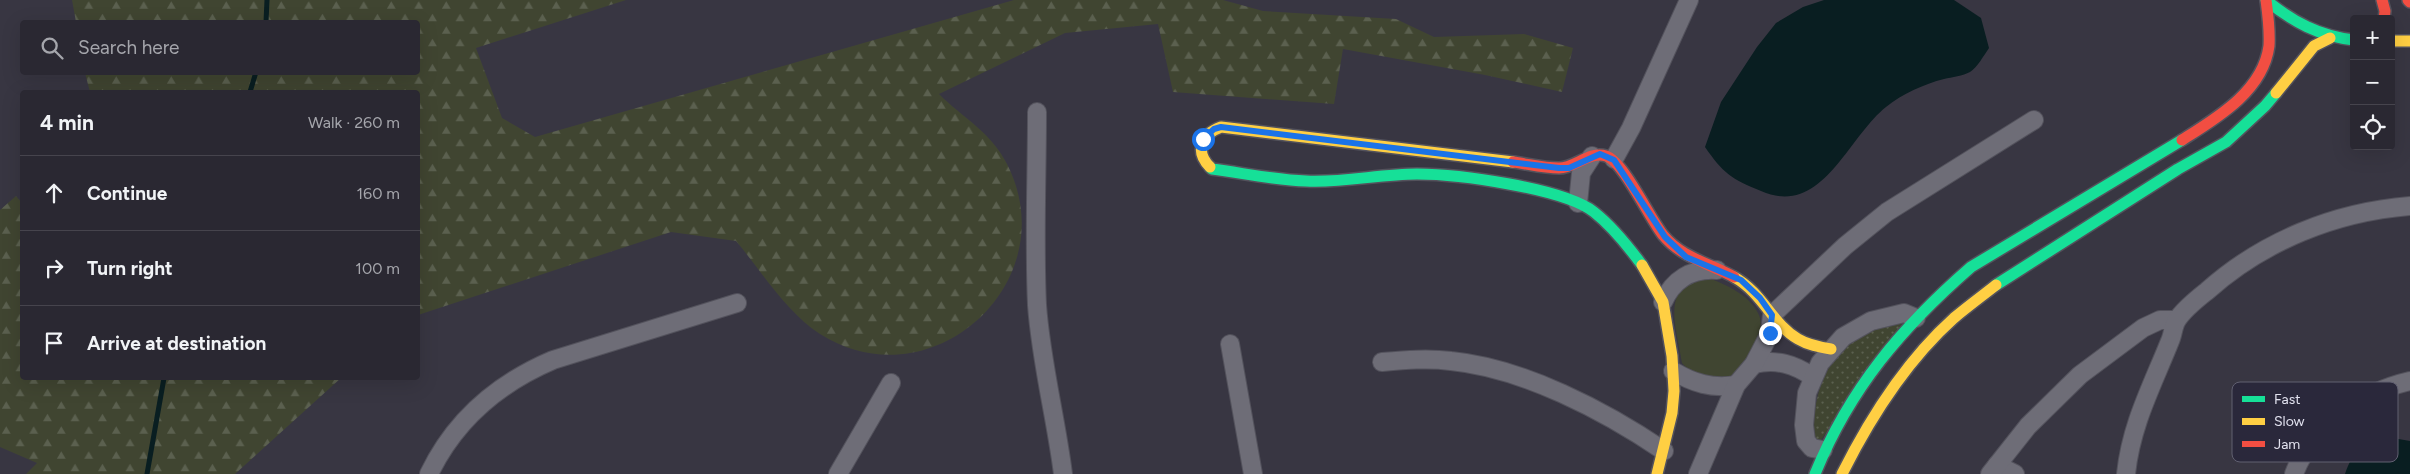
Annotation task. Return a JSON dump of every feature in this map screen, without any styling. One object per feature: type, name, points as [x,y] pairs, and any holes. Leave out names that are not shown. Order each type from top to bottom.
[{"type":"street","points":[[1614,160],[1631,128],[1690,0]]},
{"type":"street","points":[[2266,0],[2288,18],[2330,38],[2350,40]]},
{"type":"street","points":[[1815,474],[1823,450],[1849,403],[1876,364],[1916,318],[1971,267],[2210,122],[2249,89],[2257,78],[2269,50],[2270,40],[2266,0]]},
{"type":"street","points":[[2382,0],[2384,15]]},
{"type":"street","points":[[1842,474],[1854,450],[1891,391],[1925,347],[1954,318],[1998,284],[2178,169],[2226,142],[2265,106],[2314,46],[2330,38]]},
{"type":"street","points":[[2395,41],[2410,41]]},
{"type":"street","points":[[1037,112],[1037,305],[1042,352],[1056,417],[1064,474]]},
{"type":"street","points":[[1698,474],[1736,386],[1754,364],[1770,333],[1772,315],[1845,246],[1880,217],[2034,120]]},
{"type":"street","points":[[1657,474],[1672,414],[1672,356],[1663,302],[1650,276],[1621,237],[1594,211],[1578,203],[1499,182],[1444,174],[1306,181],[1212,169],[1202,159],[1200,146],[1207,133],[1221,127],[1559,168],[1569,168],[1600,154],[1614,160],[1665,237],[1686,257],[1741,280],[1760,298],[1785,330],[1802,342],[1830,349]]},
{"type":"street","points":[[1578,203],[1581,173],[1592,156]]},
{"type":"street","points":[[2126,474],[2138,417],[2171,339],[2176,320],[2195,301],[2237,267],[2284,239],[2335,220],[2363,213],[2410,206]]},
{"type":"street","points":[[1663,302],[1671,288],[1683,277],[1700,270],[1717,270]]},
{"type":"street","points":[[429,474],[444,446],[474,411],[491,395],[524,373],[553,360],[737,303]]},
{"type":"street","points":[[1854,450],[1840,454],[1812,448],[1806,441],[1804,408],[1813,377],[1830,349],[1842,337],[1871,320],[1904,313],[1916,318],[1923,330],[1925,347]]},
{"type":"street","points":[[2015,474],[1994,469],[2034,420],[2080,375],[2143,328],[2160,320],[2176,320]]},
{"type":"street","points":[[1230,344],[1253,474]]},
{"type":"street","points":[[1382,362],[1451,361],[1516,377],[1563,394],[1608,416],[1664,451]]},
{"type":"street","points":[[1754,364],[1765,362],[1786,363],[1813,377]]},
{"type":"street","points":[[1672,371],[1707,386],[1736,386]]},
{"type":"street","points":[[2398,386],[2410,381]]},
{"type":"street","points":[[838,474],[892,383]]},
{"type":"street","points":[[2294,474],[2300,462]]},
{"type":"green space","points":[[72,0],[626,0],[476,48],[502,118],[535,137],[1014,0],[1223,0],[1263,11],[1396,19],[1434,37],[1524,34],[1573,48],[1562,92],[1485,75],[1343,49],[1334,104],[1173,92],[1158,24],[1065,33],[939,94],[985,134],[1007,164],[1021,208],[1019,250],[1004,288],[978,320],[944,342],[905,354],[863,352],[820,334],[796,315],[785,303],[736,241],[671,232],[420,314],[420,90],[89,90],[86,75],[420,75],[420,20],[76,20]]},
{"type":"green space","points":[[16,196],[20,201],[20,380],[339,380],[235,474],[26,474],[37,463],[0,447],[0,210]]},
{"type":"green space","points":[[1709,278],[1743,296],[1754,306],[1760,320],[1755,348],[1745,365],[1733,376],[1720,380],[1706,378],[1692,372],[1682,363],[1675,322],[1677,298],[1683,288],[1693,282]]},
{"type":"green space","points":[[1904,321],[1816,447],[1814,429],[1818,394],[1832,362],[1857,337],[1874,329]]},
{"type":"shaded area","points":[[1824,0],[1954,0],[1981,18],[1989,48],[1970,72],[1921,87],[1886,107],[1872,121],[1832,171],[1817,184],[1801,194],[1782,196],[1761,191],[1735,179],[1717,163],[1705,147],[1721,102],[1757,47],[1776,23],[1803,7]]},
{"type":"shaded area","points":[[2398,439],[2410,441],[2410,474],[2345,474],[2350,462],[2398,462]]},
{"type":"waterway","points":[[266,20],[267,0]]},
{"type":"waterway","points":[[251,90],[255,75]]},
{"type":"waterway","points":[[147,474],[164,380]]},
{"type":"traffic: fast","points":[[2266,0],[2286,15],[2307,27],[2329,35],[2350,39]]},
{"type":"traffic: fast","points":[[1996,285],[2178,169],[2226,142],[2265,106],[2276,93]]},
{"type":"traffic: fast","points":[[1815,474],[1844,414],[1880,361],[1922,313],[1971,267],[2182,140]]},
{"type":"traffic: fast","points":[[1210,167],[1212,169],[1259,176],[1306,181],[1334,181],[1417,174],[1482,180],[1535,189],[1579,203],[1594,212],[1620,237],[1642,265]]},
{"type":"traffic: slow","points":[[2276,93],[2314,46],[2330,38]]},
{"type":"traffic: slow","points":[[2395,41],[2410,41]]},
{"type":"traffic: slow","points":[[1210,167],[1202,155],[1202,144],[1209,134],[1221,127],[1513,162]]},
{"type":"traffic: slow","points":[[1642,265],[1663,302],[1672,356],[1674,391],[1672,413],[1657,474]]},
{"type":"traffic: slow","points":[[1734,277],[1753,291],[1789,333],[1806,343],[1831,349]]},
{"type":"traffic: slow","points":[[1842,474],[1877,411],[1905,371],[1954,318],[1996,285]]},
{"type":"traffic: jam","points":[[2182,140],[2236,102],[2258,77],[2265,62],[2269,46],[2266,0]]},
{"type":"traffic: jam","points":[[2382,0],[2384,15]]},
{"type":"traffic: jam","points":[[1513,162],[1559,168],[1594,156],[1606,156],[1613,160],[1628,178],[1657,227],[1670,243],[1687,255],[1734,277]]},
{"type":"route","points":[[1203,139],[1207,133],[1221,127],[1559,168],[1569,168],[1592,156],[1600,154],[1607,156],[1622,168],[1638,198],[1665,237],[1686,257],[1741,280],[1760,298],[1772,315],[1770,333]]}]
